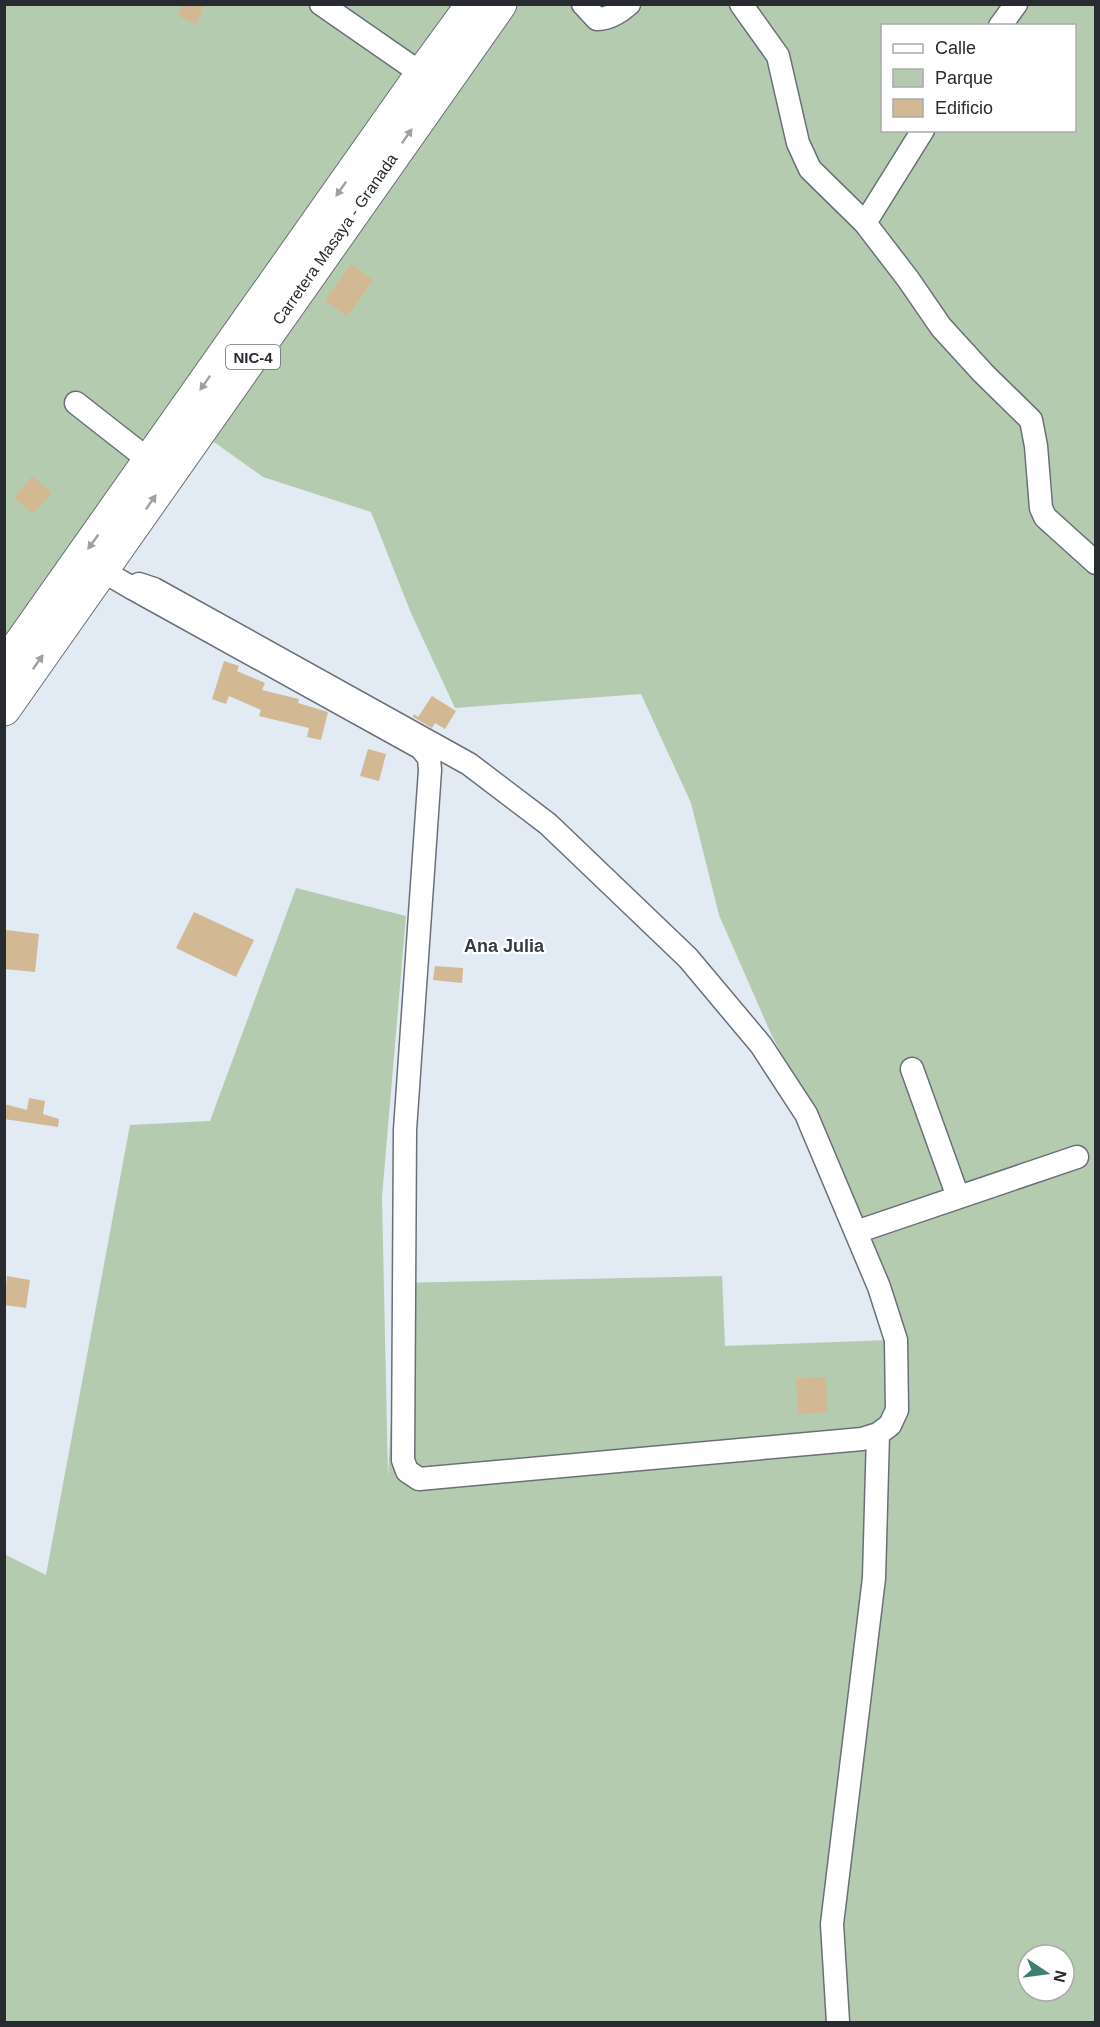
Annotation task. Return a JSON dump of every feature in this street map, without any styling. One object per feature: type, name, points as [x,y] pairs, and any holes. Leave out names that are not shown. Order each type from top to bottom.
[{"type":"highway","name":"Carretera Masaya - Granada","points":[[4,667],[473,4]]},
{"type":"highway","name":"Carretera Masaya - Granada","points":[[4,709],[500,4]]},
{"type":"street","points":[[321,4],[422,74]]},
{"type":"street","points":[[583,4],[597,19],[618,13],[629,4]]},
{"type":"street","points":[[741,4],[778,56],[798,142],[810,169],[866,223],[941,327],[983,373],[1031,420],[1036,446],[1041,508],[1045,517],[1095,563]]},
{"type":"street","points":[[1001,24],[1016,4]]},
{"type":"street","points":[[866,223],[922,132]]},
{"type":"street","points":[[76,403],[150,461]]},
{"type":"street","points":[[103,571],[132,588],[421,748],[429,758],[405,1130],[403,1460],[407,1471],[419,1479],[862,1439],[878,1434],[890,1425],[897,1410],[896,1340],[879,1287],[806,1114],[761,1045],[688,957],[548,824],[469,764],[154,589],[139,585],[132,588]]},
{"type":"street","points":[[912,1069],[958,1197]]},
{"type":"street","points":[[856,1232],[1077,1157]]},
{"type":"street","points":[[838,2022],[832,1924],[874,1578],[878,1434]]},
{"type":"green space","points":[[5,5],[473,5],[5,652]]},
{"type":"green space","points":[[500,5],[1095,5],[1095,2022],[5,2022],[4,1554],[46,1575],[130,1125],[210,1121],[296,888],[406,916],[382,1197],[388,1477],[398,1283],[722,1276],[725,1346],[889,1340],[827,1143],[772,1036],[719,915],[691,803],[641,694],[455,708],[411,613],[371,512],[263,477],[200,432]]},
{"type":"building","points":[[182,4],[204,4],[197,24],[178,16]]},
{"type":"building","points":[[351,264],[373,280],[347,317],[325,300]]},
{"type":"building","points":[[32,476],[52,493],[33,514],[14,498]]},
{"type":"building","points":[[224,661],[239,666],[237,671],[265,683],[262,690],[299,699],[298,703],[328,712],[321,740],[307,737],[309,728],[259,716],[261,710],[229,696],[226,704],[212,699]]},
{"type":"building","points":[[432,696],[456,711],[445,729],[435,723],[432,728],[413,717],[414,714],[418,717]]},
{"type":"building","points":[[368,749],[386,754],[379,781],[360,776]]},
{"type":"building","points":[[194,912],[254,940],[236,977],[176,948]]},
{"type":"building","points":[[6,930],[39,934],[35,972],[4,969]]},
{"type":"building","points":[[435,966],[463,968],[462,983],[433,980]]},
{"type":"building","points":[[29,1098],[45,1101],[43,1114],[59,1119],[58,1127],[4,1119],[4,1104],[27,1110]]},
{"type":"building","points":[[7,1276],[30,1280],[26,1308],[4,1305]]},
{"type":"building","points":[[826,1377],[827,1412],[798,1414],[796,1378]]},
{"type":"district","name":"Ana Julia","points":[[504,946]]}]
